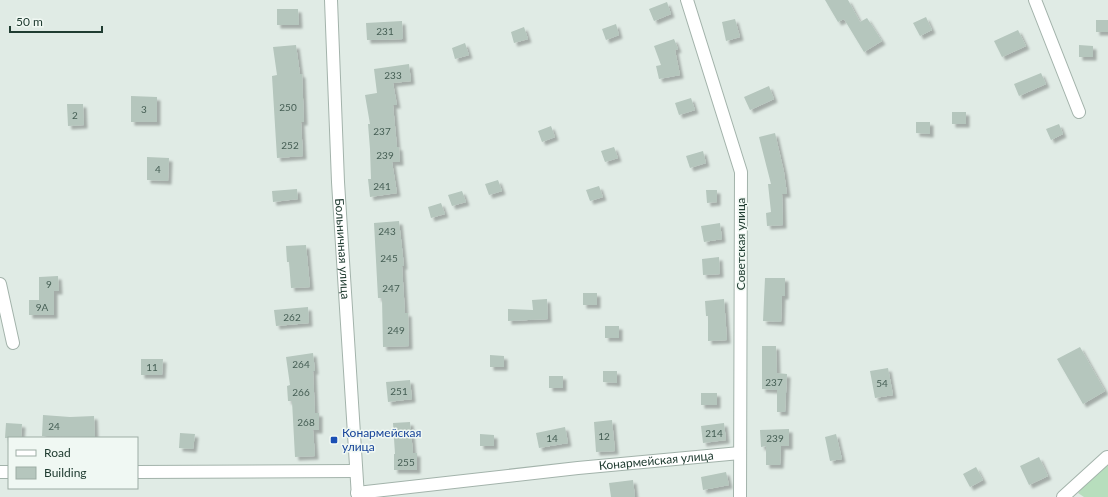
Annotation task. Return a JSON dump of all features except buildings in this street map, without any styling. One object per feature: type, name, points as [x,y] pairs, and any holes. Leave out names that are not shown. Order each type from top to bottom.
[{"type":"street","name":"Больничная улица","points":[[331,0],[338,182],[358,495]]},
{"type":"street","name":"Советская улица","points":[[687,0],[741,172],[740,497]]},
{"type":"street","points":[[1035,0],[1079,112]]},
{"type":"street","points":[[0,284],[13,343]]},
{"type":"street","name":"Конармейская улица","points":[[358,495],[570,469],[740,453]]},
{"type":"street","points":[[1063,497],[1107,457]]},
{"type":"street","points":[[138,472],[356,471]]},
{"type":"green space","points":[[1108,458],[1108,497],[1084,497],[1078,493]]},
{"type":"place","name":"Конармейская улица","points":[[334,440]]}]
